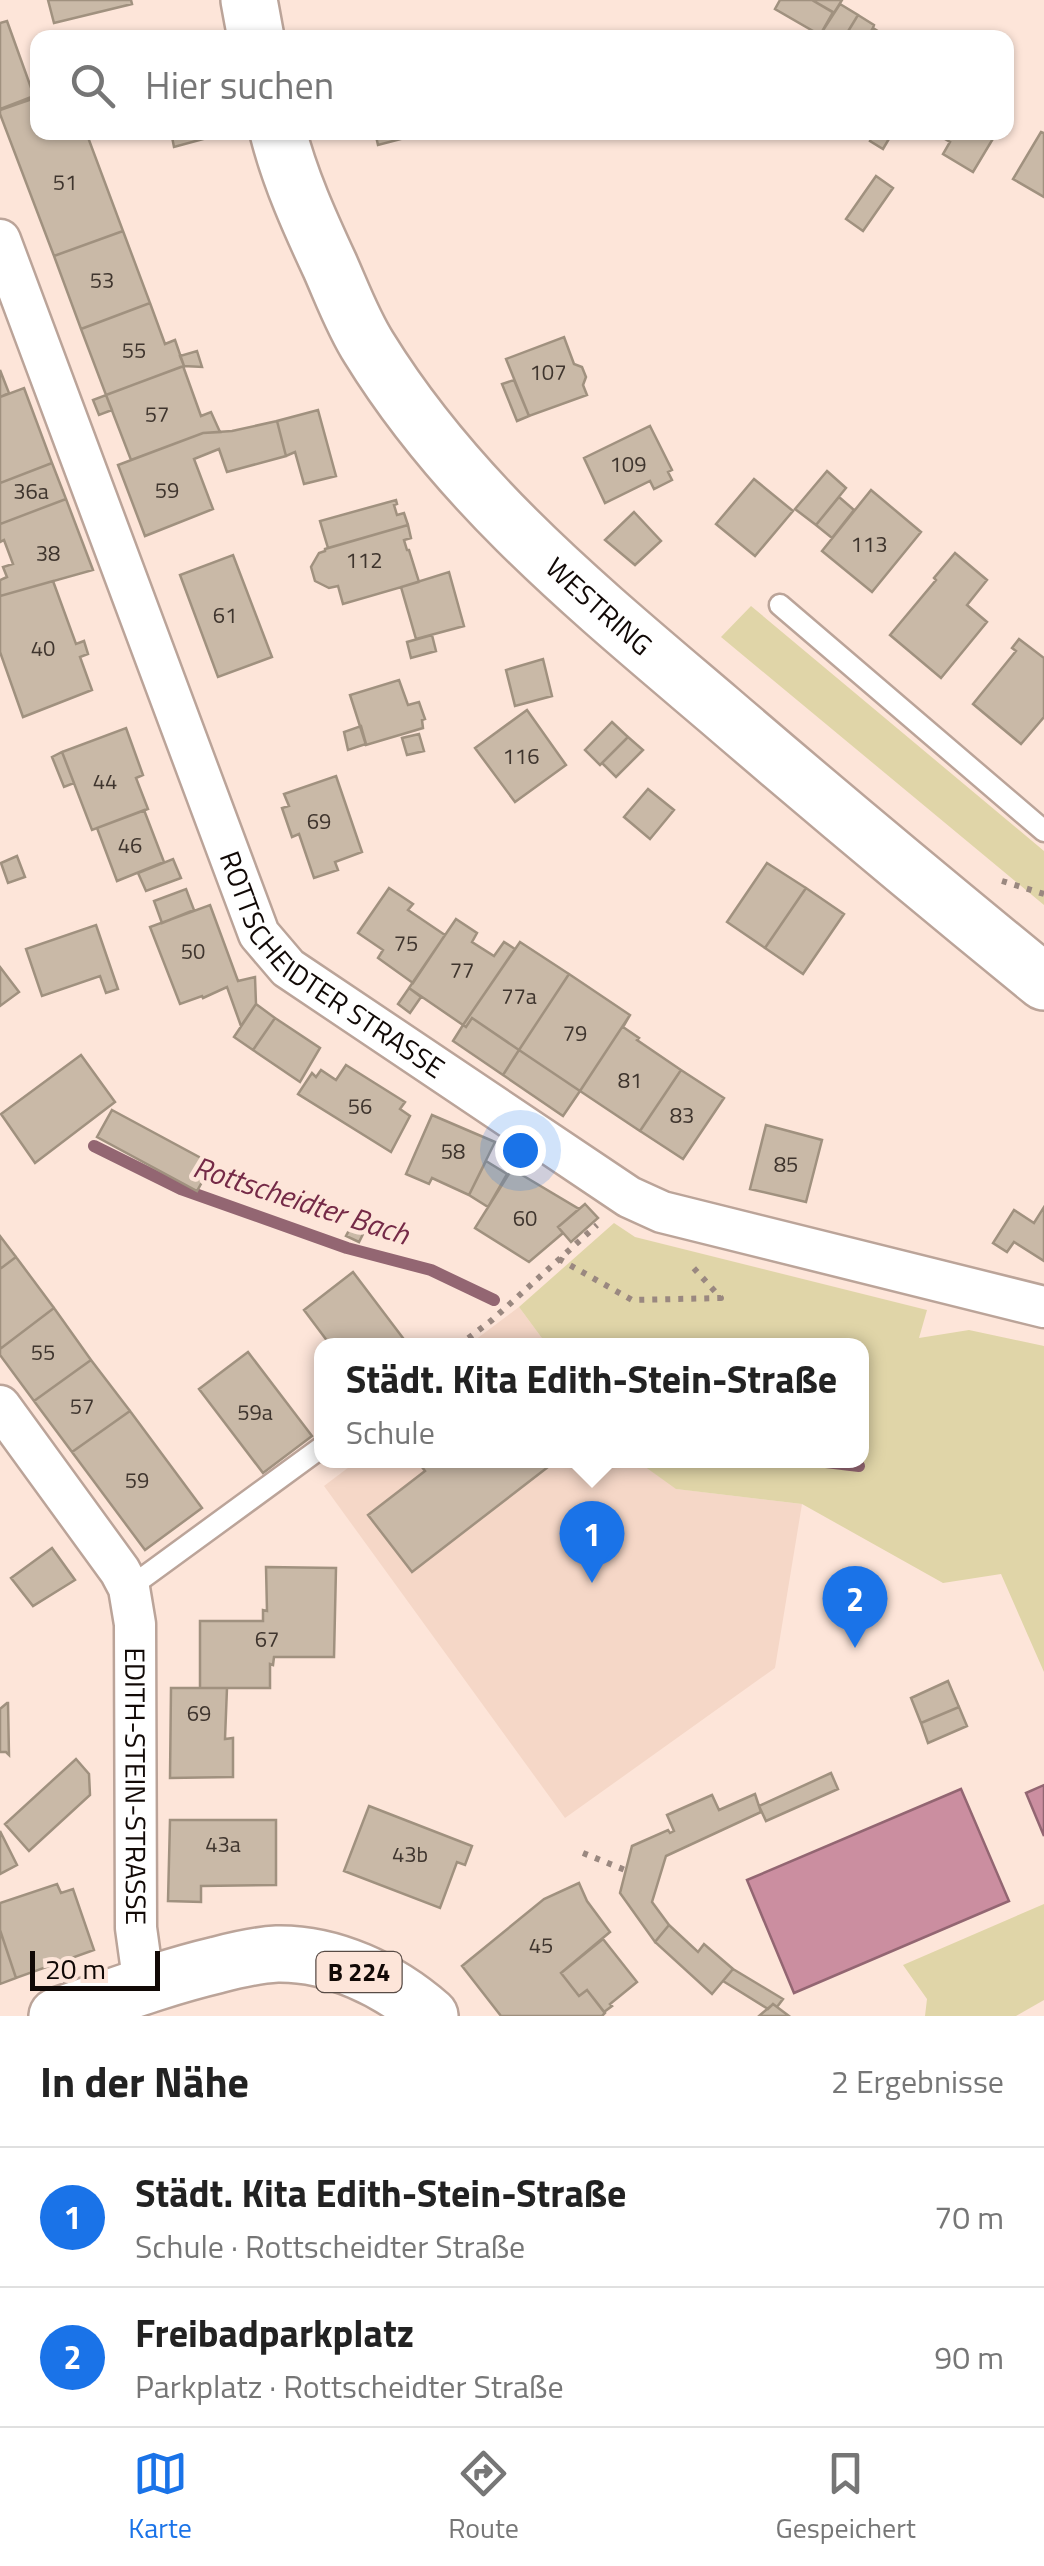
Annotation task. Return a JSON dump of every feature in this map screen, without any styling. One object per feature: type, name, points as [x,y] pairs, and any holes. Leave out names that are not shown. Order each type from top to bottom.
[{"type":"main road","points":[[249,0],[255,30]]},
{"type":"main road","name":"WESTRING","points":[[281,140],[310,224],[366,344],[402,399],[460,474],[607,615],[1044,982]]},
{"type":"main road","name":"B 224","points":[[57,2016],[228,1962],[278,1954],[314,1958],[356,1971],[410,1998],[430,2016]]},
{"type":"street","name":"ROTTSCHEIDTER STRASSE","points":[[0,240],[259,934],[288,968],[629,1197],[662,1212],[1044,1307]]},
{"type":"street","name":"EDITH-STEIN-STRASSE","points":[[0,1406],[129,1588],[135,1624],[136,1928],[144,1986]]},
{"type":"lane","points":[[780,605],[1044,830]]},
{"type":"lane","points":[[129,1588],[314,1453]]},
{"type":"path","points":[[468,1338],[559,1260],[632,1300],[721,1298],[682,1255]]},
{"type":"path","points":[[583,1853],[625,1870]]},
{"type":"shaded area","points":[[751,606],[1044,851],[1044,905],[721,637]]},
{"type":"shaded area","points":[[614,1223],[635,1237],[927,1310],[919,1338],[969,1330],[1044,1346],[1044,1672],[1001,1574],[943,1583],[802,1504],[676,1489],[647,1468],[869,1468],[869,1338],[542,1338],[519,1307]]},
{"type":"shaded area","points":[[519,1307],[542,1338],[478,1338]]},
{"type":"shaded area","points":[[348,1468],[648,1468],[677,1489],[802,1504],[775,1668],[565,1818],[324,1486]]},
{"type":"shaded area","points":[[1044,1785],[1044,1836],[1026,1793]]},
{"type":"shaded area","points":[[961,1789],[1009,1901],[794,1993],[747,1880]]},
{"type":"shaded area","points":[[1044,1904],[1044,2000],[1016,2016],[925,2016],[927,1999],[903,1965]]},
{"type":"building","points":[[48,0],[131,0],[132,4],[54,23]]},
{"type":"building","points":[[780,0],[812,0],[833,12],[823,30],[811,30],[775,9]]},
{"type":"building","points":[[812,0],[842,0],[834,13]]},
{"type":"building","points":[[840,4],[858,15],[849,30],[823,30]]},
{"type":"building","points":[[858,15],[874,25],[871,30],[849,30]]},
{"type":"building","points":[[7,21],[30,85],[30,98],[0,109],[0,23]]},
{"type":"building","points":[[30,100],[30,140],[89,140],[123,231],[54,256],[0,110]]},
{"type":"building","points":[[1041,132],[1044,133],[1044,197],[1013,179]]},
{"type":"building","points":[[173,140],[200,140],[174,147]]},
{"type":"building","points":[[871,140],[888,140],[883,149]]},
{"type":"building","points":[[947,140],[992,140],[973,172],[943,154],[950,142]]},
{"type":"building","points":[[876,176],[893,188],[863,231],[846,219]]},
{"type":"building","points":[[123,231],[150,303],[81,329],[54,256]]},
{"type":"building","points":[[150,303],[165,344],[175,340],[184,366],[106,395],[81,329]]},
{"type":"building","points":[[564,337],[574,364],[582,367],[586,377],[583,385],[587,395],[529,416],[506,359]]},
{"type":"building","points":[[197,351],[202,367],[184,366],[180,356]]},
{"type":"building","points":[[183,366],[201,416],[211,412],[220,432],[203,433],[131,460],[106,395]]},
{"type":"building","points":[[0,370],[9,393],[0,397]]},
{"type":"building","points":[[514,380],[529,416],[517,421],[502,384]]},
{"type":"building","points":[[24,388],[52,463],[0,483],[0,397]]},
{"type":"building","points":[[106,395],[112,410],[99,415],[93,400]]},
{"type":"building","points":[[318,410],[336,476],[304,484],[295,452],[286,456],[277,421]]},
{"type":"building","points":[[277,421],[286,456],[227,472],[219,449],[194,459],[213,509],[145,536],[118,465],[203,433]]},
{"type":"building","points":[[650,426],[672,470],[668,472],[672,480],[654,489],[650,481],[605,503],[584,458]]},
{"type":"building","points":[[52,463],[66,499],[0,524],[0,483]]},
{"type":"building","points":[[827,471],[846,488],[816,525],[795,509]]},
{"type":"building","points":[[754,479],[793,511],[755,556],[716,524]]},
{"type":"building","points":[[871,490],[921,532],[872,592],[822,551]]},
{"type":"building","points":[[839,497],[854,510],[832,538],[816,525]]},
{"type":"building","points":[[66,499],[93,570],[0,596],[0,580],[7,577],[3,567],[13,564],[4,540],[0,542],[0,524]]},
{"type":"building","points":[[396,500],[397,515],[404,513],[408,525],[328,548],[320,521]]},
{"type":"building","points":[[634,512],[661,541],[635,565],[605,540]]},
{"type":"building","points":[[408,525],[411,538],[404,540],[419,582],[343,604],[338,586],[329,588],[315,581],[311,567],[325,549]]},
{"type":"building","points":[[955,553],[987,580],[967,605],[987,622],[941,678],[890,635]]},
{"type":"building","points":[[233,555],[272,657],[218,677],[180,575]]},
{"type":"building","points":[[449,572],[464,626],[416,639],[401,587]]},
{"type":"building","points":[[53,581],[76,644],[84,641],[88,654],[80,657],[92,690],[23,717],[0,652],[0,596]]},
{"type":"building","points":[[432,635],[436,651],[411,658],[407,642]]},
{"type":"building","points":[[1019,639],[1044,658],[1044,717],[1021,744],[973,704],[1016,651],[1012,648]]},
{"type":"building","points":[[543,659],[552,696],[515,706],[506,670]]},
{"type":"building","points":[[399,680],[408,705],[419,702],[425,719],[423,728],[366,745],[350,695]]},
{"type":"building","points":[[527,710],[566,765],[515,802],[475,748]]},
{"type":"building","points":[[612,722],[628,737],[600,765],[585,750]]},
{"type":"building","points":[[361,726],[366,744],[348,750],[344,732]]},
{"type":"building","points":[[126,728],[143,775],[136,778],[148,809],[92,830],[62,752]]},
{"type":"building","points":[[419,734],[424,751],[407,755],[402,738]]},
{"type":"building","points":[[628,737],[643,750],[616,777],[602,763]]},
{"type":"building","points":[[62,752],[74,783],[64,787],[52,757]]},
{"type":"building","points":[[336,776],[362,852],[335,862],[338,870],[314,878],[299,834],[292,837],[282,808],[289,806],[284,794]]},
{"type":"building","points":[[648,789],[674,810],[650,839],[624,817]]},
{"type":"building","points":[[144,810],[164,862],[117,881],[97,828]]},
{"type":"building","points":[[17,856],[25,877],[8,883],[1,863]]},
{"type":"building","points":[[173,859],[181,878],[146,891],[138,873]]},
{"type":"building","points":[[767,863],[806,888],[765,948],[727,922]]},
{"type":"building","points":[[389,888],[413,904],[408,910],[445,935],[413,983],[378,958],[383,950],[358,933]]},
{"type":"building","points":[[806,888],[844,914],[803,974],[765,948]]},
{"type":"building","points":[[186,889],[194,910],[162,923],[154,901]]},
{"type":"building","points":[[210,905],[238,981],[255,977],[256,1004],[241,1026],[227,987],[180,1004],[150,927]]},
{"type":"building","points":[[456,919],[477,933],[472,942],[494,956],[504,942],[515,949],[463,1025],[409,988]]},
{"type":"building","points":[[96,925],[118,989],[106,993],[100,976],[42,996],[26,949]]},
{"type":"building","points":[[520,942],[569,974],[519,1050],[472,1018],[466,1027],[463,1025]]},
{"type":"building","points":[[0,967],[19,992],[0,1006]]},
{"type":"building","points":[[569,974],[630,1015],[580,1091],[519,1050]]},
{"type":"building","points":[[409,988],[421,997],[410,1013],[398,1004]]},
{"type":"building","points":[[256,1004],[275,1018],[253,1050],[234,1037]]},
{"type":"building","points":[[630,1015],[623,1027],[681,1070],[640,1131],[580,1091]]},
{"type":"building","points":[[275,1018],[320,1048],[300,1082],[253,1050]]},
{"type":"building","points":[[472,1018],[519,1050],[503,1075],[453,1041]]},
{"type":"building","points":[[519,1050],[580,1091],[563,1116],[503,1075]]},
{"type":"building","points":[[81,1055],[115,1102],[35,1163],[1,1114]]},
{"type":"building","points":[[346,1065],[405,1102],[400,1109],[410,1116],[391,1152],[298,1094],[312,1073],[316,1077],[321,1070],[336,1080]]},
{"type":"building","points":[[681,1070],[724,1098],[683,1159],[640,1131]]},
{"type":"building","points":[[112,1110],[212,1164],[197,1191],[97,1137]]},
{"type":"building","points":[[432,1115],[495,1142],[469,1195],[432,1178],[429,1184],[406,1174]]},
{"type":"building","points":[[766,1125],[822,1140],[806,1202],[750,1189]]},
{"type":"building","points":[[486,1161],[507,1174],[488,1207],[469,1195]]},
{"type":"building","points":[[512,1169],[579,1209],[558,1227],[563,1233],[529,1262],[475,1228]]},
{"type":"building","points":[[585,1204],[598,1218],[571,1242],[558,1227]]},
{"type":"building","points":[[1044,1207],[1044,1261],[1014,1242],[1007,1252],[993,1243],[1014,1210],[1034,1223]]},
{"type":"building","points":[[360,1210],[372,1216],[359,1242],[346,1236]]},
{"type":"building","points":[[0,1236],[16,1257],[0,1269]]},
{"type":"building","points":[[16,1257],[54,1308],[0,1349],[0,1269]]},
{"type":"building","points":[[353,1272],[403,1338],[325,1338],[304,1310]]},
{"type":"building","points":[[54,1308],[91,1360],[34,1401],[0,1355],[0,1349]]},
{"type":"building","points":[[248,1352],[312,1436],[263,1473],[199,1389]]},
{"type":"building","points":[[91,1360],[130,1411],[72,1452],[34,1401]]},
{"type":"building","points":[[130,1411],[202,1508],[145,1550],[72,1452]]},
{"type":"building","points":[[423,1468],[547,1468],[412,1572],[368,1515],[425,1471]]},
{"type":"building","points":[[52,1548],[75,1580],[33,1606],[11,1578]]},
{"type":"building","points":[[266,1567],[336,1568],[334,1657],[274,1657],[273,1665],[270,1664],[270,1688],[200,1688],[200,1621],[263,1621],[263,1610],[267,1611]]},
{"type":"building","points":[[948,1681],[959,1707],[921,1723],[911,1698]]},
{"type":"building","points":[[171,1688],[227,1688],[225,1739],[233,1738],[233,1777],[170,1778]]},
{"type":"building","points":[[8,1703],[9,1755],[0,1752],[0,1709]]},
{"type":"building","points":[[959,1707],[967,1726],[928,1743],[921,1723]]},
{"type":"building","points":[[76,1759],[89,1774],[90,1795],[29,1851],[5,1824]]},
{"type":"building","points":[[831,1773],[838,1789],[766,1821],[759,1806]]},
{"type":"building","points":[[755,1794],[761,1812],[666,1856],[652,1902],[669,1925],[655,1942],[620,1893],[632,1846],[674,1831],[667,1815],[712,1795],[719,1810]]},
{"type":"building","points":[[369,1806],[472,1846],[465,1865],[457,1862],[440,1908],[344,1871]]},
{"type":"building","points":[[170,1820],[276,1820],[276,1885],[201,1886],[201,1902],[168,1901]]},
{"type":"building","points":[[0,1831],[17,1865],[0,1874]]},
{"type":"building","points":[[579,1883],[610,1932],[561,1973],[579,1996],[587,1990],[605,2013],[501,2016],[462,1966],[544,1899]]},
{"type":"building","points":[[57,1884],[61,1893],[73,1889],[94,1950],[16,1978],[0,1930],[0,1903]]},
{"type":"building","points":[[669,1925],[698,1952],[704,1944],[733,1969],[712,1994],[655,1942]]},
{"type":"building","points":[[0,1930],[16,1978],[0,1984]]},
{"type":"building","points":[[603,1939],[637,1982],[604,2012],[587,1990],[579,1996],[561,1973]]},
{"type":"building","points":[[733,1969],[783,1999],[777,2007],[773,2004],[768,2009],[723,1981]]},
{"type":"building","points":[[773,2004],[789,2016],[759,2016]]},
{"type":"waterway","name":"Rottscheidter Bach","points":[[94,1146],[181,1189],[347,1248],[431,1270],[494,1300]]},
{"type":"place","name":"Städt. Kita Edith-Stein-Straße","points":[[592,1583]]},
{"type":"place","name":"Freibadparkplatz","points":[[855,1648]]}]
